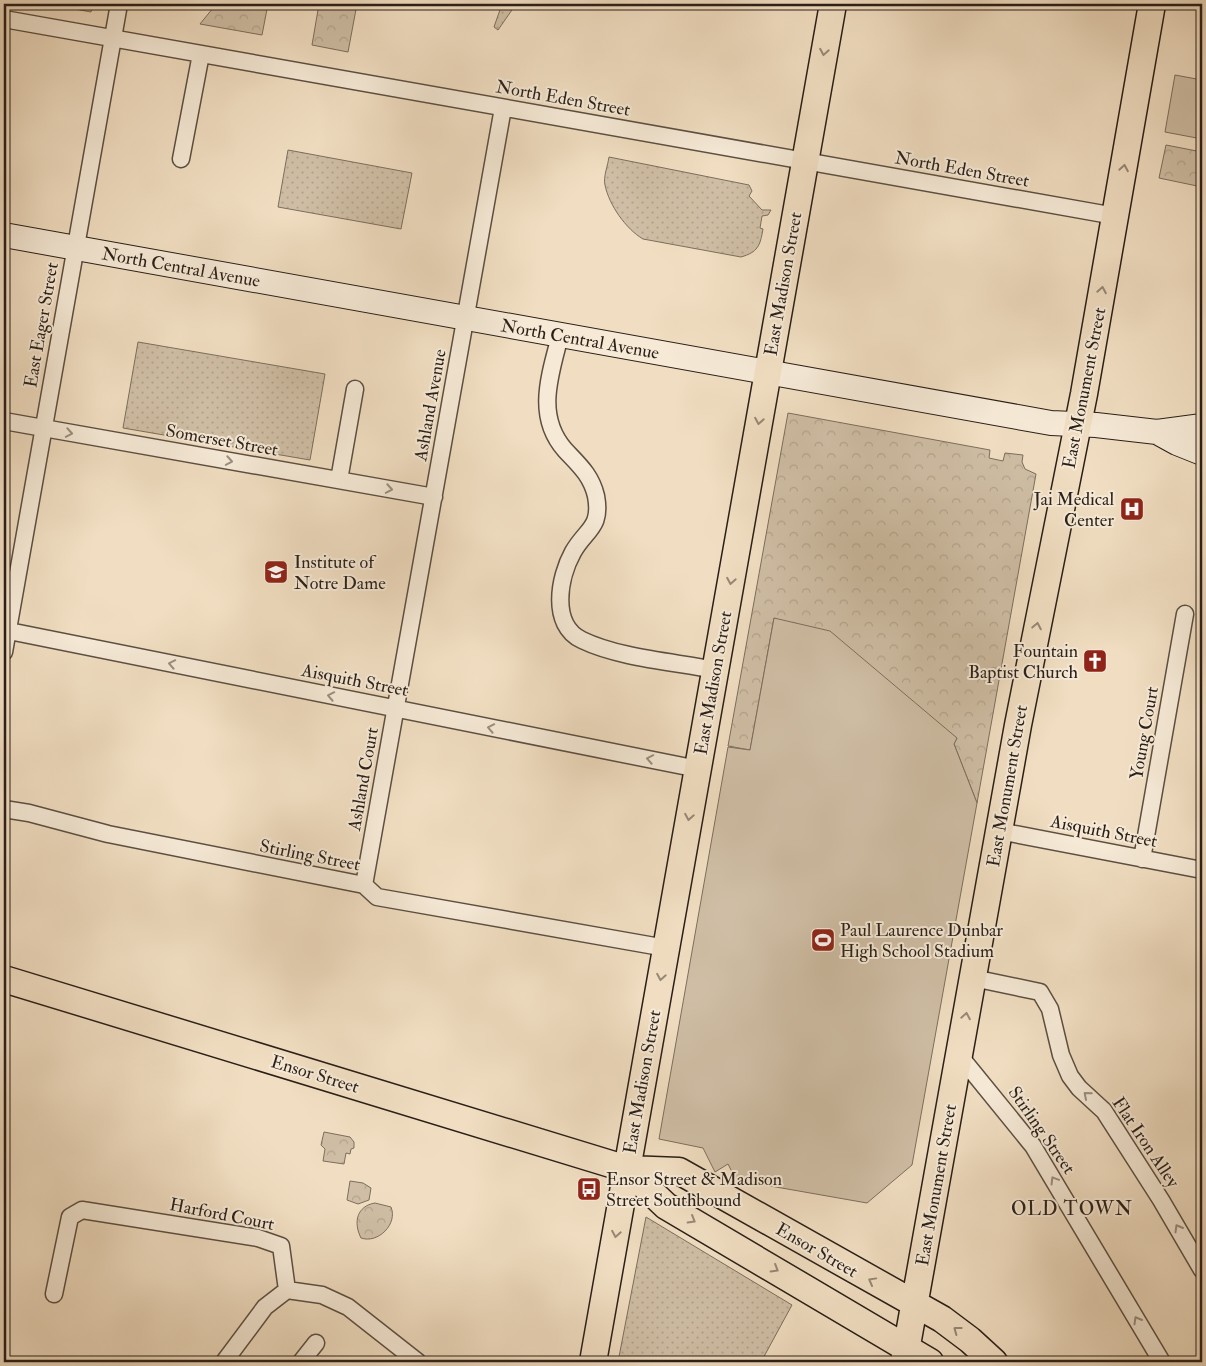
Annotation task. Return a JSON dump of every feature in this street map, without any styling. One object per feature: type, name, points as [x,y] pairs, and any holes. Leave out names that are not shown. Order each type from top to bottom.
[{"type":"main road","name":"East Madison Street","points":[[593,1362],[833,4]]},
{"type":"main road","name":"East Monument Street","points":[[906,1355],[999,831],[1078,424],[1152,4]]},
{"type":"main road","name":"Ensor Street","points":[[4,979],[627,1168],[679,1171],[942,1319],[970,1340],[994,1362]]},
{"type":"main road","name":"Ensor Street","points":[[627,1168],[666,1206],[906,1355],[930,1362]]},
{"type":"street","name":"East Eager Street","points":[[4,652],[6,630],[118,4]]},
{"type":"street","name":"North Eden Street","points":[[4,19],[1115,216]]},
{"type":"street","points":[[182,159],[201,54]]},
{"type":"street","name":"Ashland Avenue","points":[[396,709],[503,108]]},
{"type":"street","name":"North Central Avenue","points":[[4,235],[1051,423],[1157,432],[1202,426]]},
{"type":"street","points":[[560,336],[549,378],[546,412],[556,439],[587,473],[593,485],[597,510],[593,528],[575,549],[567,563],[562,580],[559,597],[570,628],[581,640],[605,648],[715,670]]},
{"type":"street","points":[[338,480],[355,389]]},
{"type":"street","name":"Somerset Street","points":[[4,421],[434,497]]},
{"type":"street","name":"North Central Avenue","points":[[1157,432],[1177,443],[1202,453]]},
{"type":"street","name":"Young Court","points":[[1142,858],[1185,614]]},
{"type":"street","name":"Aisquith Street","points":[[6,630],[698,769]]},
{"type":"street","name":"Ashland Court","points":[[364,885],[396,709]]},
{"type":"street","name":"Stirling Street","points":[[4,809],[29,813],[117,836],[364,885],[377,897],[666,948]]},
{"type":"street","name":"Aisquith Street","points":[[999,831],[1202,870]]},
{"type":"street","name":"Flat Iron Alley","points":[[973,978],[1032,988],[1040,992],[1046,999],[1061,1055],[1070,1076],[1079,1088],[1104,1111],[1161,1200],[1202,1270]]},
{"type":"street","name":"Stirling Street","points":[[960,1055],[1033,1146],[1162,1362]]},
{"type":"street","name":"Harford Court","points":[[54,1294],[70,1217],[82,1210],[258,1238],[274,1243],[281,1246],[287,1290]]},
{"type":"street","points":[[224,1362],[265,1307],[287,1290],[322,1295],[348,1307],[418,1362]]},
{"type":"street","points":[[301,1362],[316,1343]]},
{"type":"green space","points":[[47,4],[93,4],[91,12]]},
{"type":"green space","points":[[214,4],[268,4],[262,35],[200,24]]},
{"type":"green space","points":[[319,4],[357,4],[348,52],[312,45]]},
{"type":"green space","points":[[502,4],[514,4],[514,7],[498,30],[494,27]]},
{"type":"green space","points":[[1175,75],[1202,80],[1202,139],[1165,132]]},
{"type":"green space","points":[[1166,145],[1202,152],[1202,187],[1159,178]]},
{"type":"green space","points":[[288,150],[412,173],[401,229],[278,207]]},
{"type":"green space","points":[[609,157],[749,185],[752,191],[749,196],[762,210],[771,210],[768,215],[762,216],[760,228],[763,229],[757,248],[741,257],[643,239],[630,229],[619,216],[607,193],[605,175]]},
{"type":"green space","points":[[138,342],[325,374],[310,460],[123,428]]},
{"type":"green space","points":[[788,413],[990,450],[989,458],[1003,461],[1005,453],[1023,455],[1022,462],[1025,469],[1036,474],[977,803],[954,744],[957,738],[774,618],[750,750],[728,746]]},
{"type":"green space","name":"Paul Laurence Dunbar High School Stadium","points":[[774,618],[830,631],[957,738],[954,744],[977,803],[912,1165],[867,1203],[736,1180],[728,1164],[715,1172],[703,1148],[659,1139],[728,747],[750,750]]},
{"type":"green space","points":[[324,1132],[350,1137],[354,1142],[354,1148],[351,1149],[350,1154],[346,1153],[344,1164],[323,1161],[325,1149],[321,1145]]},
{"type":"green space","points":[[350,1181],[363,1183],[371,1188],[369,1200],[358,1204],[347,1200]]},
{"type":"green space","points":[[375,1203],[391,1207],[392,1220],[380,1235],[374,1238],[361,1238],[357,1226],[358,1216],[364,1207]]},
{"type":"green space","points":[[646,1217],[792,1305],[761,1362],[618,1362]]},
{"type":"place","name":"Jai Medical Center","points":[[1132,509]]},
{"type":"place","name":"Institute of Notre Dame","points":[[276,572]]},
{"type":"place","name":"Fountain Baptist Church","points":[[1095,661]]},
{"type":"place","name":"Paul Laurence Dunbar High School Stadium","points":[[823,940]]},
{"type":"place","name":"Ensor Street & Madison Street Southbound","points":[[589,1189]]},
{"type":"district","name":"OLD TOWN","points":[[1072,1208]]}]
